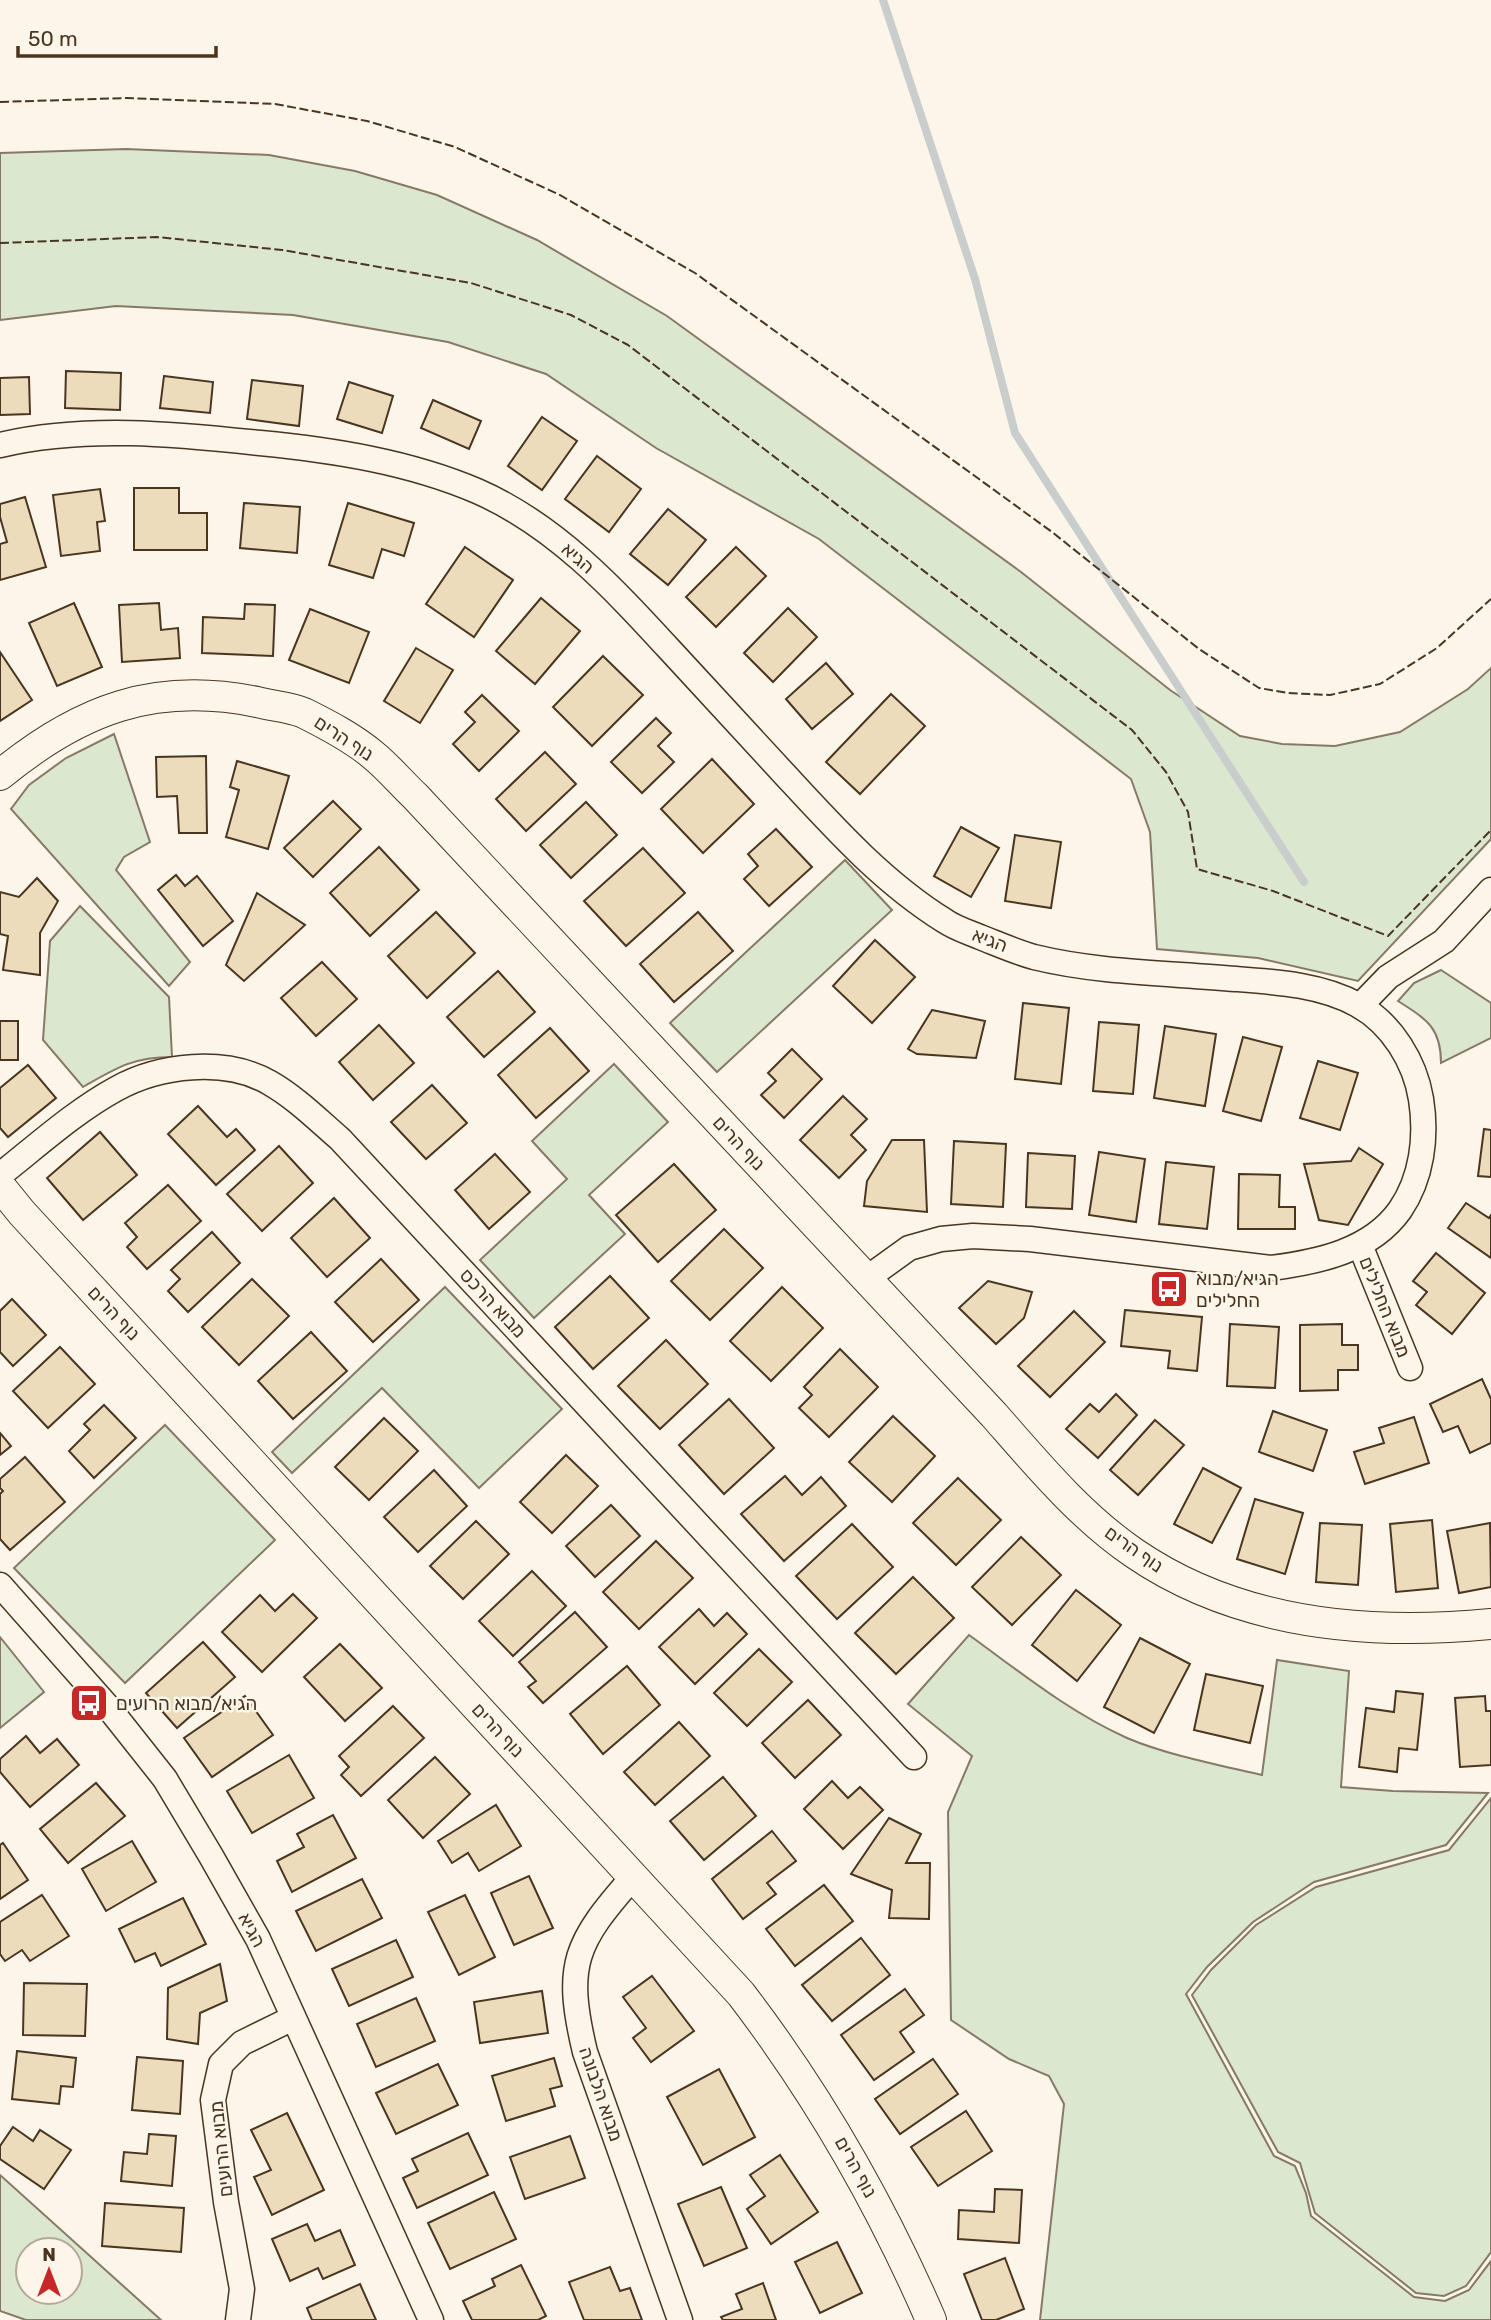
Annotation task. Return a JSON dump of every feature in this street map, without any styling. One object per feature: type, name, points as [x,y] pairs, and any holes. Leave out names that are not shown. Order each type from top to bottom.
[{"type":"street","name":"הגיא","points":[[0,445],[23,440],[97,434],[176,434],[313,448],[421,472],[477,492],[530,520],[580,557],[629,606],[836,830],[901,891],[949,924],[1032,956],[1086,966],[1275,982],[1320,990],[1360,1006],[1387,1028],[1410,1062],[1420,1093],[1425,1128],[1412,1191],[1396,1216],[1360,1245],[1312,1263],[1271,1268],[1030,1239],[973,1236],[941,1239],[909,1248],[866,1279]]},
{"type":"street","name":"נוף הרים","points":[[0,775],[35,747],[75,723],[116,706],[156,699],[198,694],[248,700],[301,711],[341,733],[373,755],[415,796],[1044,1472],[1084,1512],[1134,1553],[1182,1580],[1240,1603],[1332,1626],[1392,1630],[1444,1629],[1491,1624]]},
{"type":"street","points":[[1360,1006],[1388,976],[1444,941],[1491,890]]},
{"type":"street","name":"מבוא הרכס","points":[[0,1175],[116,1088],[155,1073],[195,1067],[231,1069],[268,1082],[293,1099],[340,1139],[914,1757]]},
{"type":"street","name":"נוף הרים","points":[[0,1186],[31,1223],[741,1994],[784,2050],[825,2113],[900,2249],[931,2320]]},
{"type":"street","name":"מבוא החלילים","points":[[1360,1245],[1410,1368]]},
{"type":"street","name":"הגיא","points":[[0,1585],[108,1707],[165,1779],[258,1939],[431,2320]]},
{"type":"street","name":"מבוא הלבונה","points":[[633,1877],[600,1915],[584,1941],[575,1970],[575,2011],[585,2052],[680,2320]]},
{"type":"street","name":"מבוא הרועים","points":[[238,2320],[242,2289],[226,2202],[213,2100],[221,2064],[242,2043],[293,2018]]},
{"type":"green space","points":[[126,149],[269,155],[355,171],[437,195],[537,240],[667,316],[1021,572],[1170,690],[1240,736],[1282,744],[1335,746],[1400,732],[1468,689],[1491,668],[1491,839],[1358,981],[1258,958],[1157,949],[1150,832],[1131,779],[819,539],[656,448],[546,374],[448,342],[293,315],[116,306],[0,320],[0,153]]},
{"type":"green space","points":[[114,734],[150,842],[124,857],[116,870],[190,962],[169,986],[11,809],[29,785],[66,758]]},
{"type":"green space","points":[[845,860],[892,910],[717,1072],[670,1023]]},
{"type":"green space","points":[[80,906],[169,997],[172,1057],[135,1061],[83,1087],[43,1040],[50,941]]},
{"type":"green space","points":[[1441,970],[1491,1003],[1491,1038],[1441,1063],[1435,1032],[1417,1013],[1398,1001],[1414,983]]},
{"type":"green space","points":[[614,1064],[668,1122],[589,1195],[625,1234],[534,1318],[480,1260],[567,1179],[532,1141]]},
{"type":"green space","points":[[445,1287],[562,1409],[479,1488],[382,1388],[292,1473],[272,1452]]},
{"type":"green space","points":[[165,1425],[275,1540],[125,1683],[14,1568]]},
{"type":"green space","points":[[969,1635],[1065,1704],[1106,1728],[1176,1755],[1262,1775],[1277,1660],[1349,1671],[1341,1787],[1488,1793],[1446,1845],[1314,1882],[1253,1922],[1207,1967],[1186,1994],[1274,2156],[1295,2166],[1306,2193],[1311,2216],[1414,2297],[1445,2301],[1469,2290],[1491,2261],[1491,2320],[1040,2320],[1064,2104],[1049,2076],[1009,2059],[951,2020],[948,1812],[972,1756],[908,1704]]},
{"type":"green space","points":[[0,1637],[44,1692],[0,1728]]},
{"type":"green space","points":[[1491,1798],[1491,2252],[1466,2286],[1444,2296],[1416,2293],[1315,2213],[1300,2163],[1278,2152],[1192,1995],[1211,1970],[1256,1925],[1316,1887],[1449,1850]]},
{"type":"green space","points":[[0,2175],[68,2236],[14,2236],[14,2306],[84,2306],[84,2251],[161,2320],[26,2320],[0,2311]]},
{"type":"building","points":[[66,371],[121,373],[120,410],[65,408]]},
{"type":"building","points":[[164,376],[213,382],[210,413],[160,408]]},
{"type":"building","points":[[29,377],[30,414],[0,415],[0,378]]},
{"type":"building","points":[[252,380],[303,386],[299,426],[247,419]]},
{"type":"building","points":[[349,382],[393,396],[382,433],[337,419]]},
{"type":"building","points":[[433,400],[481,421],[469,449],[421,428]]},
{"type":"building","points":[[542,417],[577,441],[542,490],[508,466]]},
{"type":"building","points":[[597,456],[641,489],[609,532],[565,499]]},
{"type":"building","points":[[134,488],[179,488],[179,513],[207,513],[207,550],[134,550]]},
{"type":"building","points":[[100,489],[105,521],[97,522],[100,551],[61,556],[53,495]]},
{"type":"building","points":[[25,497],[46,567],[0,580],[0,544],[7,542],[0,517],[0,504]]},
{"type":"building","points":[[244,503],[300,507],[297,553],[240,548]]},
{"type":"building","points":[[348,503],[414,523],[404,556],[382,549],[373,578],[329,565]]},
{"type":"building","points":[[668,509],[706,540],[668,585],[630,554]]},
{"type":"building","points":[[465,547],[513,580],[474,637],[426,604]]},
{"type":"building","points":[[736,547],[766,576],[716,627],[686,597]]},
{"type":"building","points":[[541,598],[580,631],[535,684],[496,651]]},
{"type":"building","points":[[74,603],[102,667],[57,686],[29,623]]},
{"type":"building","points":[[159,603],[161,630],[178,628],[180,658],[122,662],[119,605]]},
{"type":"building","points":[[245,604],[275,605],[273,656],[202,653],[203,617],[244,619]]},
{"type":"building","points":[[788,608],[817,637],[773,682],[744,653]]},
{"type":"building","points":[[310,609],[369,632],[349,683],[289,660]]},
{"type":"building","points":[[416,648],[453,670],[420,723],[384,701]]},
{"type":"building","points":[[0,652],[32,700],[0,721]]},
{"type":"building","points":[[603,656],[643,695],[592,746],[553,707]]},
{"type":"building","points":[[826,663],[853,694],[812,729],[786,699]]},
{"type":"building","points":[[891,694],[925,726],[860,794],[826,762]]},
{"type":"building","points":[[482,695],[519,731],[479,771],[453,744],[475,722],[465,712]]},
{"type":"building","points":[[656,718],[671,733],[658,746],[674,762],[642,793],[611,762]]},
{"type":"building","points":[[545,752],[576,784],[526,831],[496,799]]},
{"type":"building","points":[[206,756],[207,833],[179,833],[177,796],[157,797],[156,757]]},
{"type":"building","points":[[712,759],[754,804],[703,853],[661,809]]},
{"type":"building","points":[[237,761],[289,776],[268,849],[226,837],[239,790],[230,787]]},
{"type":"building","points":[[333,801],[361,829],[313,877],[284,848]]},
{"type":"building","points":[[586,802],[617,835],[571,878],[540,845]]},
{"type":"building","points":[[961,827],[999,848],[971,897],[934,876]]},
{"type":"building","points":[[776,829],[812,867],[769,906],[744,879],[758,866],[748,854]]},
{"type":"building","points":[[1015,835],[1061,842],[1051,908],[1005,901]]},
{"type":"building","points":[[379,847],[419,890],[370,936],[330,893]]},
{"type":"building","points":[[643,848],[685,893],[626,946],[584,901]]},
{"type":"building","points":[[176,875],[185,886],[197,876],[233,921],[203,946],[158,890]]},
{"type":"building","points":[[37,878],[58,901],[40,933],[40,975],[3,970],[8,936],[0,934],[0,892],[19,897]]},
{"type":"building","points":[[257,893],[305,925],[244,981],[226,965]]},
{"type":"building","points":[[436,912],[475,953],[427,998],[388,956]]},
{"type":"building","points":[[698,912],[733,951],[674,1002],[640,964]]},
{"type":"building","points":[[875,940],[915,977],[872,1023],[833,986]]},
{"type":"building","points":[[322,962],[357,999],[316,1036],[281,998]]},
{"type":"building","points":[[498,971],[535,1012],[484,1057],[447,1017]]},
{"type":"building","points":[[1023,1003],[1069,1008],[1061,1084],[1015,1079]]},
{"type":"building","points":[[932,1010],[985,1021],[976,1058],[917,1054],[908,1049]]},
{"type":"building","points":[[0,1021],[18,1021],[18,1060],[0,1060]]},
{"type":"building","points":[[1099,1022],[1139,1025],[1133,1094],[1093,1091]]},
{"type":"building","points":[[379,1025],[414,1063],[373,1100],[339,1062]]},
{"type":"building","points":[[1165,1026],[1216,1034],[1205,1106],[1154,1098]]},
{"type":"building","points":[[550,1028],[589,1071],[536,1118],[498,1075]]},
{"type":"building","points":[[1243,1037],[1282,1047],[1261,1121],[1223,1111]]},
{"type":"building","points":[[792,1049],[822,1079],[784,1118],[761,1095],[776,1081],[768,1073]]},
{"type":"building","points":[[1318,1061],[1358,1073],[1340,1130],[1300,1118]]},
{"type":"building","points":[[28,1065],[56,1098],[8,1137],[0,1128],[0,1088]]},
{"type":"building","points":[[432,1085],[467,1123],[426,1159],[391,1122]]},
{"type":"building","points":[[843,1096],[867,1119],[851,1135],[866,1150],[839,1178],[800,1140]]},
{"type":"building","points":[[198,1106],[227,1137],[236,1129],[255,1150],[216,1185],[168,1134]]},
{"type":"building","points":[[1484,1129],[1491,1130],[1491,1177],[1478,1176]]},
{"type":"building","points":[[100,1132],[137,1175],[83,1220],[47,1178]]},
{"type":"building","points":[[892,1140],[924,1140],[927,1212],[864,1206],[867,1181]]},
{"type":"building","points":[[954,1141],[1006,1144],[1003,1207],[951,1204]]},
{"type":"building","points":[[279,1146],[313,1183],[262,1231],[227,1194]]},
{"type":"building","points":[[1359,1148],[1383,1164],[1348,1225],[1319,1220],[1304,1164],[1351,1161]]},
{"type":"building","points":[[1099,1152],[1145,1159],[1136,1222],[1089,1215]]},
{"type":"building","points":[[1028,1153],[1075,1156],[1072,1209],[1026,1207]]},
{"type":"building","points":[[495,1154],[530,1192],[489,1229],[455,1190]]},
{"type":"building","points":[[1166,1162],[1214,1167],[1207,1229],[1159,1224]]},
{"type":"building","points":[[674,1164],[716,1210],[658,1262],[616,1215]]},
{"type":"building","points":[[1239,1174],[1280,1175],[1279,1207],[1295,1207],[1295,1229],[1238,1229]]},
{"type":"building","points":[[168,1185],[201,1221],[147,1269],[127,1247],[137,1237],[125,1223]]},
{"type":"building","points":[[334,1198],[370,1238],[327,1277],[291,1238]]},
{"type":"building","points":[[1466,1203],[1489,1218],[1491,1215],[1491,1258],[1448,1228]]},
{"type":"building","points":[[724,1229],[763,1268],[710,1320],[671,1281]]},
{"type":"building","points":[[212,1232],[240,1263],[188,1312],[168,1291],[180,1279],[171,1270]]},
{"type":"building","points":[[1436,1253],[1485,1293],[1452,1334],[1416,1305],[1427,1292],[1413,1281]]},
{"type":"building","points":[[381,1259],[419,1300],[373,1342],[335,1302]]},
{"type":"building","points":[[610,1276],[649,1318],[593,1369],[555,1327]]},
{"type":"building","points":[[252,1279],[289,1316],[239,1365],[202,1327]]},
{"type":"building","points":[[988,1281],[1032,1292],[1024,1318],[996,1344],[959,1308]]},
{"type":"building","points":[[782,1287],[823,1328],[771,1381],[730,1341]]},
{"type":"building","points":[[12,1299],[46,1335],[13,1366],[0,1352],[0,1311]]},
{"type":"building","points":[[1125,1310],[1202,1317],[1197,1371],[1168,1368],[1170,1351],[1121,1346]]},
{"type":"building","points":[[1074,1311],[1105,1342],[1050,1397],[1018,1366]]},
{"type":"building","points":[[1230,1324],[1279,1327],[1275,1388],[1227,1386]]},
{"type":"building","points":[[1342,1324],[1342,1345],[1358,1345],[1358,1370],[1338,1370],[1338,1390],[1300,1391],[1300,1325]]},
{"type":"building","points":[[311,1332],[347,1371],[293,1419],[258,1381]]},
{"type":"building","points":[[666,1340],[708,1384],[660,1429],[618,1386]]},
{"type":"building","points":[[60,1347],[95,1384],[48,1428],[13,1391]]},
{"type":"building","points":[[840,1349],[878,1387],[829,1437],[799,1408],[812,1395],[804,1387]]},
{"type":"building","points":[[1482,1379],[1491,1399],[1491,1443],[1470,1453],[1458,1426],[1443,1432],[1430,1404]]},
{"type":"building","points":[[1116,1394],[1137,1415],[1098,1458],[1066,1429],[1090,1404],[1099,1412]]},
{"type":"building","points":[[729,1399],[774,1448],[724,1494],[679,1445]]},
{"type":"building","points":[[104,1405],[136,1438],[94,1478],[69,1451],[90,1430],[84,1424]]},
{"type":"building","points":[[1273,1411],[1327,1430],[1313,1471],[1259,1452]]},
{"type":"building","points":[[893,1416],[935,1456],[892,1502],[849,1462]]},
{"type":"building","points":[[1414,1417],[1429,1463],[1365,1484],[1354,1452],[1384,1443],[1379,1428]]},
{"type":"building","points":[[384,1418],[418,1451],[369,1500],[335,1467]]},
{"type":"building","points":[[1155,1420],[1184,1445],[1138,1495],[1110,1470]]},
{"type":"building","points":[[0,1433],[11,1446],[0,1455]]},
{"type":"building","points":[[566,1455],[598,1486],[552,1533],[520,1502]]},
{"type":"building","points":[[25,1457],[65,1502],[10,1550],[0,1539],[0,1494],[3,1491],[0,1488],[0,1479]]},
{"type":"building","points":[[1203,1468],[1241,1488],[1212,1543],[1174,1524]]},
{"type":"building","points":[[434,1470],[467,1506],[418,1552],[384,1517]]},
{"type":"building","points":[[785,1476],[802,1495],[821,1477],[846,1506],[784,1561],[741,1514]]},
{"type":"building","points":[[958,1478],[1001,1520],[956,1565],[913,1523]]},
{"type":"building","points":[[1255,1499],[1303,1513],[1285,1574],[1237,1559]]},
{"type":"building","points":[[611,1505],[640,1536],[595,1577],[566,1546]]},
{"type":"building","points":[[1432,1520],[1438,1588],[1396,1592],[1390,1524]]},
{"type":"building","points":[[476,1521],[509,1554],[463,1599],[430,1566]]},
{"type":"building","points":[[1320,1523],[1362,1525],[1358,1585],[1316,1582]]},
{"type":"building","points":[[1490,1523],[1491,1587],[1459,1593],[1447,1531]]},
{"type":"building","points":[[852,1524],[893,1567],[837,1619],[796,1576]]},
{"type":"building","points":[[1021,1537],[1061,1575],[1012,1625],[972,1587]]},
{"type":"building","points":[[656,1541],[693,1578],[639,1629],[603,1592]]},
{"type":"building","points":[[532,1571],[566,1606],[513,1656],[479,1621]]},
{"type":"building","points":[[913,1577],[954,1618],[896,1674],[855,1633]]},
{"type":"building","points":[[1076,1590],[1121,1625],[1077,1681],[1032,1645]]},
{"type":"building","points":[[293,1594],[317,1618],[262,1672],[222,1632],[260,1595],[275,1611]]},
{"type":"building","points":[[699,1609],[714,1626],[727,1613],[747,1634],[695,1684],[659,1647]]},
{"type":"building","points":[[575,1612],[607,1647],[543,1703],[528,1687],[536,1681],[519,1662]]},
{"type":"building","points":[[1140,1638],[1190,1664],[1154,1733],[1104,1707]]},
{"type":"building","points":[[203,1642],[235,1677],[177,1728],[146,1693]]},
{"type":"building","points":[[340,1644],[382,1688],[345,1721],[304,1677]]},
{"type":"building","points":[[759,1649],[792,1682],[747,1726],[714,1693]]},
{"type":"building","points":[[627,1666],[660,1705],[603,1754],[570,1714]]},
{"type":"building","points":[[1206,1674],[1263,1686],[1250,1743],[1194,1730]]},
{"type":"building","points":[[1396,1691],[1423,1694],[1417,1750],[1399,1748],[1397,1772],[1359,1767],[1366,1708],[1394,1712]]},
{"type":"building","points":[[245,1696],[273,1735],[212,1777],[184,1738]]},
{"type":"building","points":[[1485,1696],[1486,1711],[1491,1711],[1491,1765],[1460,1767],[1455,1698]]},
{"type":"building","points":[[808,1700],[841,1735],[795,1778],[762,1743]]},
{"type":"building","points":[[393,1706],[424,1738],[361,1796],[341,1775],[349,1767],[339,1756]]},
{"type":"building","points":[[679,1722],[710,1756],[655,1805],[624,1772]]},
{"type":"building","points":[[26,1736],[40,1753],[57,1739],[79,1765],[30,1807],[0,1772],[0,1759]]},
{"type":"building","points":[[289,1755],[314,1798],[252,1833],[227,1791]]},
{"type":"building","points":[[435,1757],[470,1794],[423,1838],[388,1800]]},
{"type":"building","points":[[723,1777],[756,1816],[704,1860],[670,1821]]},
{"type":"building","points":[[832,1781],[848,1798],[860,1787],[883,1810],[843,1849],[804,1809]]},
{"type":"building","points":[[96,1783],[125,1816],[68,1863],[40,1829]]},
{"type":"building","points":[[496,1805],[521,1846],[479,1871],[468,1853],[452,1863],[438,1841]]},
{"type":"building","points":[[333,1815],[356,1858],[292,1892],[277,1861],[304,1847],[297,1834]]},
{"type":"building","points":[[889,1818],[921,1834],[906,1863],[930,1863],[929,1919],[889,1918],[892,1890],[851,1874]]},
{"type":"building","points":[[772,1831],[796,1861],[767,1883],[776,1894],[743,1919],[712,1879]]},
{"type":"building","points":[[132,1841],[156,1882],[106,1911],[82,1869]]},
{"type":"building","points":[[3,1843],[28,1880],[0,1899],[0,1845]]},
{"type":"building","points":[[529,1876],[553,1928],[514,1945],[491,1893]]},
{"type":"building","points":[[362,1879],[382,1918],[316,1951],[296,1911]]},
{"type":"building","points":[[824,1885],[853,1921],[795,1966],[766,1929]]},
{"type":"building","points":[[42,1895],[69,1936],[30,1961],[22,1950],[5,1961],[0,1954],[0,1922]]},
{"type":"building","points":[[465,1895],[495,1957],[459,1975],[428,1912]]},
{"type":"building","points":[[183,1898],[206,1944],[161,1966],[155,1953],[135,1962],[119,1929]]},
{"type":"building","points":[[861,1938],[890,1975],[832,2021],[802,1985]]},
{"type":"building","points":[[396,1940],[413,1977],[349,2006],[332,1969]]},
{"type":"building","points":[[220,1964],[227,2001],[200,2013],[198,2044],[167,2039],[168,1988]]},
{"type":"building","points":[[652,1976],[694,2031],[651,2062],[633,2038],[646,2028],[623,1997]]},
{"type":"building","points":[[24,1983],[87,1984],[85,2036],[23,2035]]},
{"type":"building","points":[[905,1989],[924,2015],[900,2032],[914,2052],[874,2080],[841,2035]]},
{"type":"building","points":[[542,1991],[548,2033],[480,2043],[474,2002]]},
{"type":"building","points":[[416,1998],[435,2041],[376,2067],[357,2024]]},
{"type":"building","points":[[17,2051],[76,2058],[73,2087],[61,2086],[59,2104],[12,2099]]},
{"type":"building","points":[[137,2057],[183,2061],[180,2114],[132,2110]]},
{"type":"building","points":[[554,2058],[562,2086],[550,2089],[555,2106],[506,2121],[492,2076]]},
{"type":"building","points":[[933,2059],[958,2094],[900,2134],[875,2099]]},
{"type":"building","points":[[438,2064],[458,2105],[396,2134],[376,2093]]},
{"type":"building","points":[[719,2069],[755,2137],[703,2165],[667,2097]]},
{"type":"building","points":[[966,2111],[992,2151],[938,2186],[911,2147]]},
{"type":"building","points":[[287,2113],[324,2190],[272,2215],[254,2177],[271,2170],[251,2130]]},
{"type":"building","points":[[13,2127],[33,2141],[40,2130],[71,2150],[44,2189],[0,2159],[0,2146]]},
{"type":"building","points":[[468,2133],[488,2175],[417,2208],[403,2178],[418,2171],[412,2159]]},
{"type":"building","points":[[149,2134],[176,2136],[172,2186],[121,2181],[124,2152],[147,2154]]},
{"type":"building","points":[[570,2136],[585,2178],[525,2199],[510,2157]]},
{"type":"building","points":[[780,2155],[818,2212],[771,2244],[747,2209],[765,2196],[750,2175]]},
{"type":"building","points":[[721,2187],[747,2248],[704,2266],[678,2204]]},
{"type":"building","points":[[995,2189],[1022,2190],[1019,2243],[958,2239],[959,2210],[994,2212]]},
{"type":"building","points":[[494,2192],[516,2239],[450,2269],[428,2223]]},
{"type":"building","points":[[105,2203],[184,2208],[181,2252],[102,2246]]},
{"type":"building","points":[[307,2224],[315,2241],[340,2230],[355,2265],[323,2279],[318,2268],[290,2281],[272,2239]]},
{"type":"building","points":[[837,2242],[862,2293],[820,2313],[795,2262]]},
{"type":"building","points":[[1005,2258],[1024,2309],[996,2320],[982,2320],[964,2274]]},
{"type":"building","points":[[521,2265],[546,2316],[538,2320],[472,2320],[463,2301],[495,2286],[492,2279]]},
{"type":"building","points":[[610,2267],[620,2291],[630,2288],[642,2320],[584,2320],[569,2282]]},
{"type":"building","points":[[763,2283],[776,2320],[723,2320],[721,2317],[742,2309],[736,2294]]},
{"type":"building","points":[[360,2284],[376,2320],[312,2320],[307,2308]]},
{"type":"waterway","points":[[883,0],[975,279],[1015,433],[1304,882]]},
{"type":"fence","points":[[0,102],[126,98],[275,104],[367,121],[455,147],[560,195],[695,273],[1052,532],[1199,649],[1259,688],[1288,693],[1330,695],[1380,684],[1437,648],[1491,599]]},
{"type":"fence","points":[[0,243],[157,237],[282,250],[471,283],[571,315],[628,345],[1132,730],[1166,772],[1188,812],[1197,869],[1273,891],[1388,936],[1491,830]]},
{"type":"place","name":"הגיא/מבוא החלילים","points":[[1169,1289]]},
{"type":"place","name":"הגיא/מבוא הרועים","points":[[89,1703]]}]
